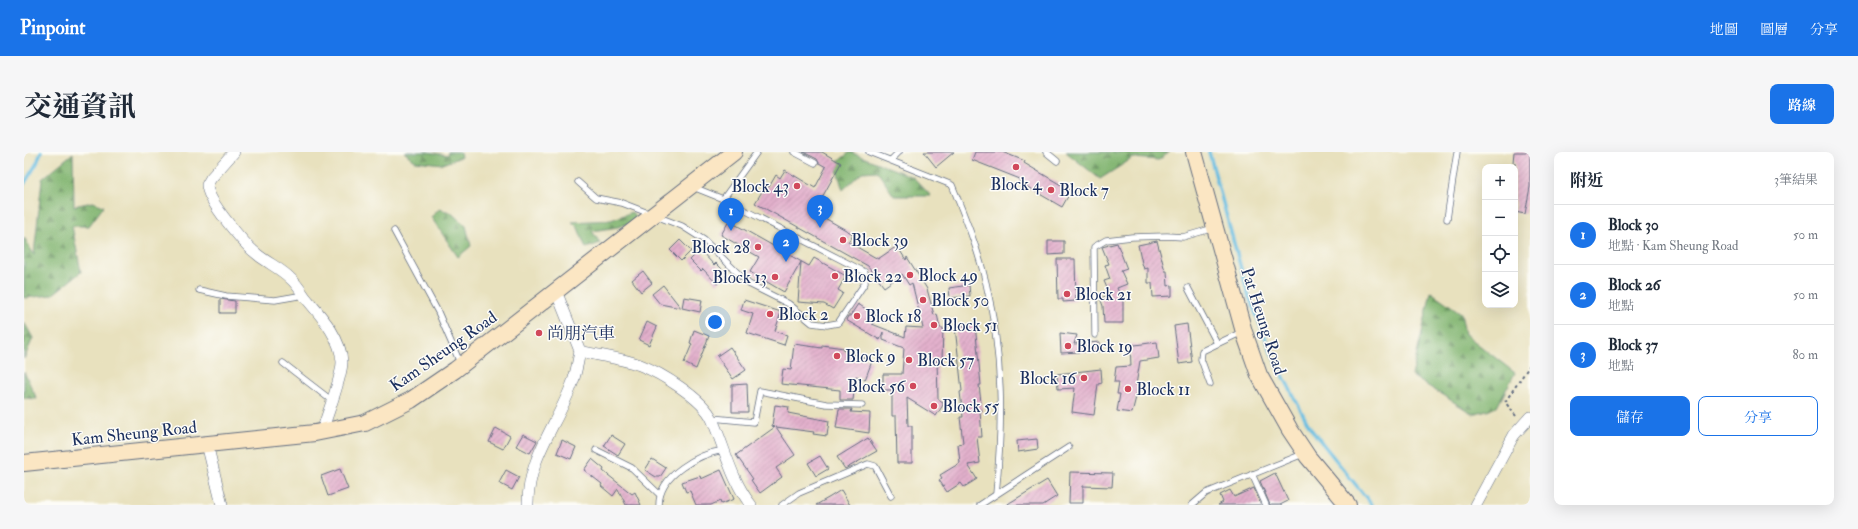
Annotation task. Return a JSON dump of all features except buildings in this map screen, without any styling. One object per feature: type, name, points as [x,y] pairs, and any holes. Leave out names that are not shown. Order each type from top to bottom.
[{"type":"main road","name":"Kam Sheung Road","points":[[24,463],[322,432],[365,423],[411,400],[461,365],[734,152]]},
{"type":"main road","name":"Pat Heung Road","points":[[1194,152],[1244,332],[1259,375],[1290,430],[1305,453],[1348,505]]},
{"type":"street","points":[[234,152],[211,178],[207,185],[210,197],[230,225],[257,254],[290,278],[323,319],[338,342],[342,364],[322,432]]},
{"type":"street","points":[[528,505],[528,488],[533,466],[572,384],[580,351],[556,291]]},
{"type":"street","points":[[580,351],[640,365],[670,381],[703,405],[712,418],[738,486],[752,505]]},
{"type":"street","points":[[1476,505],[1514,435],[1527,420]]},
{"type":"street","points":[[207,444],[222,505]]},
{"type":"lane","points":[[723,199],[757,152]]},
{"type":"lane","points":[[794,152],[815,163]]},
{"type":"lane","points":[[869,152],[952,185],[978,255],[992,308],[1000,362],[1002,417],[996,494]]},
{"type":"lane","points":[[891,160],[899,152]]},
{"type":"lane","points":[[1046,152],[1057,161]]},
{"type":"lane","points":[[1447,219],[1457,152]]},
{"type":"lane","points":[[578,182],[596,198],[622,203],[682,226],[704,240],[749,284],[789,304],[812,324],[827,325],[838,323],[865,283],[865,272],[723,199],[690,186]]},
{"type":"lane","points":[[1095,335],[1094,247],[1106,240],[1132,237],[1183,237],[1215,228]]},
{"type":"lane","points":[[394,231],[438,312],[461,365]]},
{"type":"lane","points":[[1188,288],[1217,343]]},
{"type":"lane","points":[[199,290],[226,296],[275,300],[304,295]]},
{"type":"lane","points":[[1210,384],[1200,354],[1204,349],[1244,332]]},
{"type":"lane","points":[[283,363],[331,400]]},
{"type":"lane","points":[[712,418],[754,422],[760,391],[826,404],[862,405]]},
{"type":"lane","points":[[980,505],[1068,447]]},
{"type":"lane","points":[[596,450],[632,468],[660,495]]},
{"type":"lane","points":[[659,505],[660,495],[669,481],[691,462],[712,452],[724,450]]},
{"type":"lane","points":[[1192,505],[1206,493],[1305,453]]},
{"type":"lane","points":[[782,505],[799,493],[868,464],[875,466],[891,496]]},
{"type":"lane","points":[[1252,474],[1266,505]]},
{"type":"path","points":[[1527,420],[1505,402],[1530,365]]},
{"type":"green space","points":[[404,152],[427,152],[447,155],[448,152],[460,152],[461,157],[442,164],[415,161]]},
{"type":"green space","points":[[850,152],[913,177],[931,196],[894,196],[877,171],[862,172],[843,190],[835,164]]},
{"type":"green space","points":[[1066,152],[1169,152],[1159,160],[1133,158],[1100,179]]},
{"type":"green space","points":[[73,153],[74,206],[93,202],[104,206],[89,226],[72,226],[81,272],[52,295],[24,298],[24,237],[34,255],[42,179]]},
{"type":"green space","points":[[439,209],[450,212],[466,226],[471,246],[458,257],[431,217]]},
{"type":"green space","points":[[632,212],[639,220],[618,227],[592,231],[600,243],[586,248],[578,228],[572,222],[611,220]]},
{"type":"green space","points":[[1431,292],[1461,313],[1465,334],[1515,373],[1497,407],[1473,414],[1412,376]]},
{"type":"green space","points":[[24,322],[33,338],[24,359]]},
{"type":"green space","points":[[24,372],[37,399],[24,398]]},
{"type":"waterway","points":[[24,184],[37,163],[41,152]]},
{"type":"waterway","points":[[1209,152],[1248,294],[1272,354],[1310,428],[1372,505]]},
{"type":"place","name":"Block 4","points":[[1016,167]]},
{"type":"place","name":"Block 43","points":[[797,186]]},
{"type":"place","name":"Block 7","points":[[1051,190]]},
{"type":"place","name":"Block 37","points":[[820,228]]},
{"type":"place","name":"Block 30","points":[[731,231]]},
{"type":"place","name":"Block 39","points":[[843,240]]},
{"type":"place","name":"Block 28","points":[[758,247]]},
{"type":"place","name":"Block 26","points":[[786,262]]},
{"type":"place","name":"Block 49","points":[[910,275]]},
{"type":"place","name":"Block 22","points":[[835,276]]},
{"type":"place","name":"Block 13","points":[[775,277]]},
{"type":"place","name":"Block 21","points":[[1067,294]]},
{"type":"place","name":"Block 50","points":[[923,300]]},
{"type":"place","name":"Block 2","points":[[770,314]]},
{"type":"place","name":"Block 18","points":[[857,316]]},
{"type":"place","name":"Block 51","points":[[934,325]]},
{"type":"place","name":"尚朋汽車","points":[[539,333]]},
{"type":"place","name":"Block 19","points":[[1068,346]]},
{"type":"place","name":"Block 9","points":[[837,356]]},
{"type":"place","name":"Block 57","points":[[909,360]]},
{"type":"place","name":"Block 16","points":[[1084,378]]},
{"type":"place","name":"Block 56","points":[[913,386]]},
{"type":"place","name":"Block 11","points":[[1128,389]]},
{"type":"place","name":"Block 55","points":[[934,406]]}]
